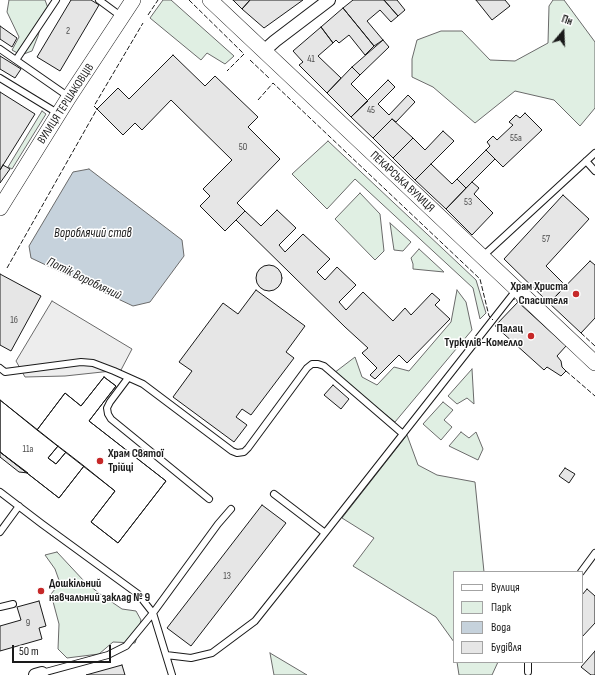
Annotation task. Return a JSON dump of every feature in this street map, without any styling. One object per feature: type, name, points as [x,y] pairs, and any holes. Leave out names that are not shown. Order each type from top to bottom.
[{"type":"street","name":"ВУЛИЦЯ ТЕРШАКОВЦІВ","points":[[0,208],[69,97],[133,0]]},
{"type":"street","name":"ПЕКАРСЬКА ВУЛИЦЯ","points":[[210,0],[265,50],[595,363]]},
{"type":"street","points":[[265,50],[329,0]]},
{"type":"lane","points":[[16,60],[56,0]]},
{"type":"lane","points":[[99,0],[122,17]]},
{"type":"lane","points":[[0,49],[69,97]]},
{"type":"lane","points":[[0,78],[59,114]]},
{"type":"lane","points":[[482,257],[595,153]]},
{"type":"lane","points":[[586,161],[595,171]]},
{"type":"lane","points":[[166,656],[191,658],[212,652],[255,621],[517,290]]},
{"type":"lane","points":[[0,368],[5,372],[81,362],[93,363],[143,384],[232,451],[237,453],[244,452],[248,448],[307,368],[312,364],[318,364],[324,366],[403,434]]},
{"type":"lane","points":[[128,378],[110,402],[107,408],[108,414],[112,419],[209,499]]},
{"type":"lane","points":[[0,492],[138,594],[153,613],[172,675]]},
{"type":"lane","points":[[274,494],[325,533]]},
{"type":"lane","points":[[0,532],[19,506]]},
{"type":"lane","points":[[38,674],[108,655],[126,646],[153,613],[218,524],[231,509]]},
{"type":"lane","points":[[582,571],[595,553]]},
{"type":"lane","points":[[0,607],[13,604]]},
{"type":"lane","points":[[528,663],[528,672]]},
{"type":"green space","points":[[9,0],[45,0],[48,8],[32,51],[21,55],[12,50],[19,37],[7,12]]},
{"type":"green space","points":[[163,0],[171,0],[234,56],[225,64],[207,53],[201,60],[150,18]]},
{"type":"green space","points":[[553,0],[564,0],[595,42],[595,108],[580,126],[554,100],[515,91],[475,123],[433,87],[412,77],[412,59],[417,40],[441,31],[462,31],[490,60],[515,61],[548,43],[549,6]]},
{"type":"green space","points":[[42,111],[46,114],[12,169],[8,167]]},
{"type":"green space","points":[[328,141],[476,280],[486,313],[480,319],[473,288],[355,179],[327,209],[292,174]]},
{"type":"green space","points":[[360,193],[380,214],[384,251],[375,260],[335,219]]},
{"type":"green space","points":[[390,223],[411,242],[403,251],[394,250]]},
{"type":"green space","points":[[419,249],[444,272],[413,269],[411,258]]},
{"type":"green space","points":[[457,290],[466,302],[472,330],[395,422],[334,373],[355,357],[362,377],[377,385],[394,367],[409,371],[451,322]]},
{"type":"green space","points":[[472,369],[474,404],[467,398],[457,404],[448,396]]},
{"type":"green space","points":[[443,402],[453,410],[444,420],[452,427],[441,440],[423,424]]},
{"type":"green space","points":[[461,432],[469,438],[476,432],[483,449],[478,460],[449,446]]},
{"type":"green space","points":[[407,435],[418,465],[437,475],[475,482],[484,571],[453,571],[453,641],[436,617],[353,566],[374,538],[342,518]]},
{"type":"green space","points":[[57,552],[84,581],[100,594],[122,609],[136,611],[141,620],[135,643],[113,642],[99,654],[67,658],[58,649],[59,624],[51,594],[60,583],[55,569],[45,555]]},
{"type":"green space","points":[[270,653],[307,675],[274,675]]},
{"type":"green space","points":[[457,663],[498,663],[492,675],[459,675]]},
{"type":"shaded area","points":[[52,301],[132,349],[121,370],[65,376],[25,377],[16,361]]},
{"type":"water","name":"Вороблячий став","points":[[89,169],[182,240],[184,256],[150,302],[133,306],[31,258],[29,246],[73,172]]},
{"type":"building","points":[[71,0],[91,0],[99,5],[60,71],[37,57]]},
{"type":"building","points":[[233,0],[250,0],[242,9]]},
{"type":"building","points":[[250,0],[303,0],[264,28],[242,9]]},
{"type":"building","points":[[353,0],[384,0],[398,16],[391,22],[380,10],[367,21],[383,40],[374,46],[343,8]]},
{"type":"building","points":[[384,0],[397,0],[405,10],[398,16]]},
{"type":"building","points":[[476,0],[505,0],[510,6],[492,20]]},
{"type":"building","points":[[343,8],[374,46],[365,55],[349,35],[339,43],[336,40],[333,43],[321,27]]},
{"type":"building","points":[[0,26],[17,38],[12,47],[0,39]]},
{"type":"building","points":[[321,27],[333,43],[318,56],[341,78],[327,93],[299,65],[303,62],[293,51]]},
{"type":"building","points":[[383,40],[389,47],[360,75],[352,67]]},
{"type":"building","points":[[173,55],[205,86],[215,76],[258,117],[248,127],[280,159],[237,203],[245,211],[225,231],[200,206],[210,196],[203,189],[232,160],[171,100],[142,130],[135,123],[123,135],[97,109],[118,88],[129,99]]},
{"type":"building","points":[[0,56],[21,69],[15,78],[0,69]]},
{"type":"building","points":[[352,67],[360,75],[351,84],[368,101],[351,117],[327,93]]},
{"type":"building","points":[[388,80],[395,87],[378,104],[389,115],[408,95],[415,102],[396,122],[392,119],[373,138],[351,117]]},
{"type":"building","points":[[0,92],[35,114],[0,170]]},
{"type":"building","points":[[525,113],[542,130],[503,167],[486,150],[490,146],[487,142],[493,136],[497,140],[513,125],[509,122],[516,115],[520,118]]},
{"type":"building","points":[[392,119],[413,138],[393,158],[373,138]]},
{"type":"building","points":[[443,131],[454,141],[415,180],[393,158],[413,138],[425,150]]},
{"type":"building","points":[[486,150],[495,159],[466,188],[457,179]]},
{"type":"building","points":[[431,164],[452,184],[457,179],[466,188],[446,209],[415,180]]},
{"type":"building","points":[[3,165],[10,169],[0,183],[0,170]]},
{"type":"building","points":[[472,182],[479,188],[474,194],[493,213],[472,235],[446,209]]},
{"type":"building","points":[[563,195],[589,219],[546,266],[566,286],[549,303],[504,259]]},
{"type":"building","points":[[277,210],[296,228],[279,245],[285,252],[303,234],[330,259],[317,272],[325,280],[337,267],[356,285],[339,302],[346,310],[363,292],[393,321],[405,308],[411,315],[432,293],[440,300],[435,305],[450,319],[407,363],[399,355],[375,379],[370,375],[377,368],[362,353],[368,348],[236,220],[245,211],[261,226]]},
{"type":"building","name":"Храм Христа Спасителя","points":[[590,261],[595,265],[595,318],[581,333],[549,303]]},
{"type":"building","points":[[269,265],[278,269],[282,278],[278,287],[269,291],[260,287],[256,278],[260,269]]},
{"type":"building","points":[[0,274],[41,296],[11,351],[0,345]]},
{"type":"building","points":[[256,290],[305,326],[286,352],[294,358],[251,415],[242,409],[236,417],[247,425],[234,442],[173,397],[192,371],[179,362],[223,303],[238,314]]},
{"type":"building","name":"Палац Туркулів-Комелло","points":[[518,302],[566,346],[557,356],[561,361],[562,367],[566,371],[561,376],[547,367],[544,370],[495,326]]},
{"type":"building","name":"Храм Святої Трійці","points":[[104,377],[116,386],[89,421],[166,481],[118,543],[91,522],[115,491],[37,430],[65,393],[81,406]]},
{"type":"building","name":"Храм Святої Трійці","points":[[104,377],[116,386],[89,421],[166,481],[118,543],[91,522],[115,491],[84,466],[59,498],[0,452],[0,400],[37,430],[65,393],[81,406]],"holes":[[[58,446],[66,452],[56,464],[48,458]]]},
{"type":"building","points":[[333,385],[349,399],[341,409],[324,395]]},
{"type":"building","points":[[0,400],[58,446],[48,458],[56,464],[66,452],[84,466],[59,498],[0,452]]},
{"type":"building","points":[[0,452],[28,473],[19,472],[0,457]]},
{"type":"building","points":[[565,468],[575,474],[569,483],[559,476]]},
{"type":"building","points":[[262,505],[286,523],[191,646],[167,628]]},
{"type":"building","points":[[587,589],[595,596],[595,623],[583,636],[583,594]]},
{"type":"building","points":[[39,601],[46,626],[39,628],[42,639],[0,651],[0,626],[21,620],[17,607]]},
{"type":"building","points":[[595,651],[595,675],[591,675],[581,667]]},
{"type":"building","points":[[122,665],[125,675],[86,675]]},
{"type":"fence","points":[[148,15],[158,0]]},
{"type":"fence","points":[[189,0],[244,54],[227,71]]},
{"type":"fence","points":[[7,268],[97,109],[94,106],[143,23]]},
{"type":"fence","points":[[250,60],[269,78]]},
{"type":"fence","points":[[258,100],[273,83],[480,279],[489,316],[493,320]]},
{"type":"fence","points":[[511,302],[514,299],[518,302]]},
{"type":"fence","points":[[581,333],[595,346]]},
{"type":"fence","points":[[566,371],[595,396]]},
{"type":"place","name":"Храм Христа Спасителя","points":[[576,294]]},
{"type":"place","name":"Палац Туркулів-Комелло","points":[[531,336]]},
{"type":"place","name":"Храм Святої Трійці","points":[[100,461]]},
{"type":"place","name":"Дошкільний навчальний заклад № 9","points":[[41,591]]},
{"type":"water label","name":"Потік Вороблячий","points":[[84,279]]}]
